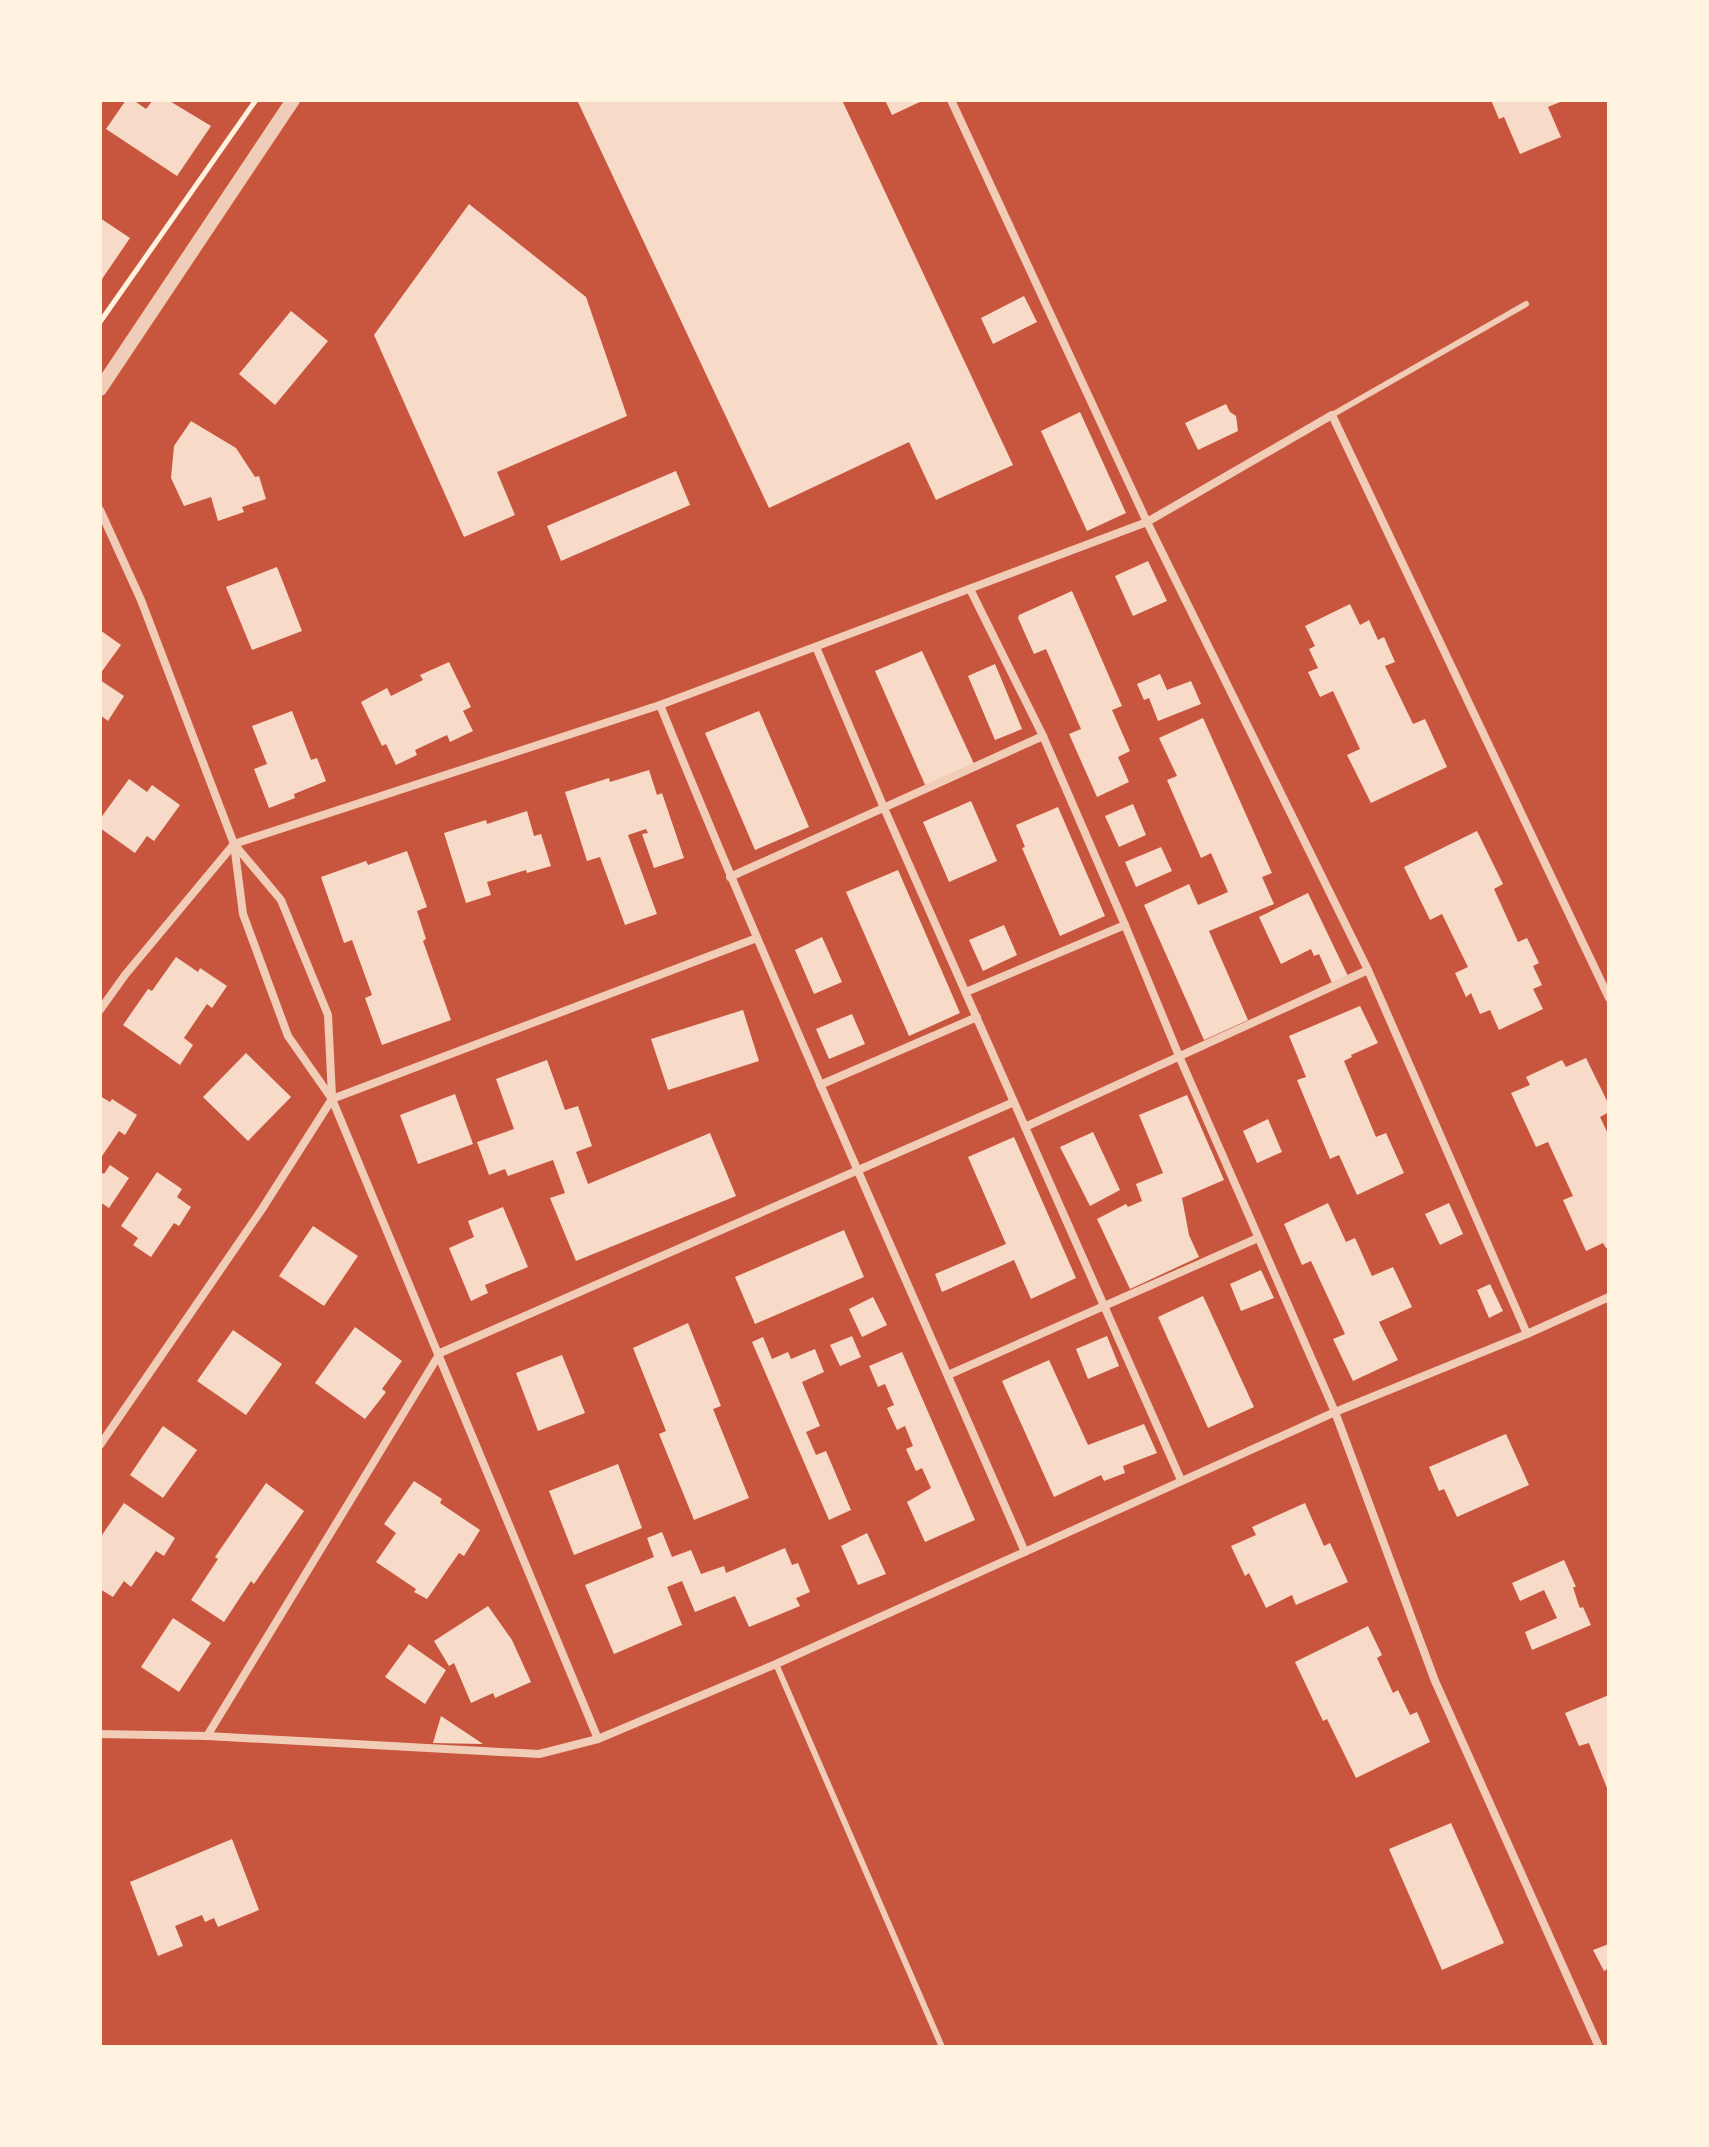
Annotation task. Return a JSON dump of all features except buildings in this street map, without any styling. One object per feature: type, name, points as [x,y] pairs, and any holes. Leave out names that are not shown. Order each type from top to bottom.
[{"type":"street","points":[[100,389],[293,100]]},
{"type":"street","points":[[951,100],[1147,522],[1368,970],[1527,1334]]},
{"type":"street","points":[[100,1010],[125,975],[234,844],[660,705],[1147,522],[1332,415],[1609,998]]},
{"type":"street","points":[[100,510],[141,600],[234,844],[243,914],[288,1036],[332,1099],[598,1739]]},
{"type":"street","points":[[970,589],[1043,736],[1125,925],[1335,1412],[1435,1681],[1599,2047]]},
{"type":"street","points":[[816,647],[1181,1480]]},
{"type":"street","points":[[660,705],[856,1171],[1025,1552]]},
{"type":"street","points":[[730,877],[1043,736]]},
{"type":"street","points":[[100,1445],[262,1209],[332,1099],[328,1015],[281,900],[234,844]]},
{"type":"street","points":[[966,992],[1125,925]]},
{"type":"street","points":[[332,1099],[757,938]]},
{"type":"street","points":[[1025,1127],[1368,970]]},
{"type":"street","points":[[820,1085],[977,1017]]},
{"type":"street","points":[[207,1736],[440,1353],[1014,1102]]},
{"type":"street","points":[[948,1375],[1258,1238]]},
{"type":"street","points":[[100,1734],[207,1736],[539,1754],[598,1739],[776,1664],[1335,1412],[1609,1297]]},
{"type":"lane","points":[[1332,415],[1526,304]]},
{"type":"lane","points":[[776,1664],[942,2047]]},
{"type":"path","points":[[100,322],[256,100]]}]
